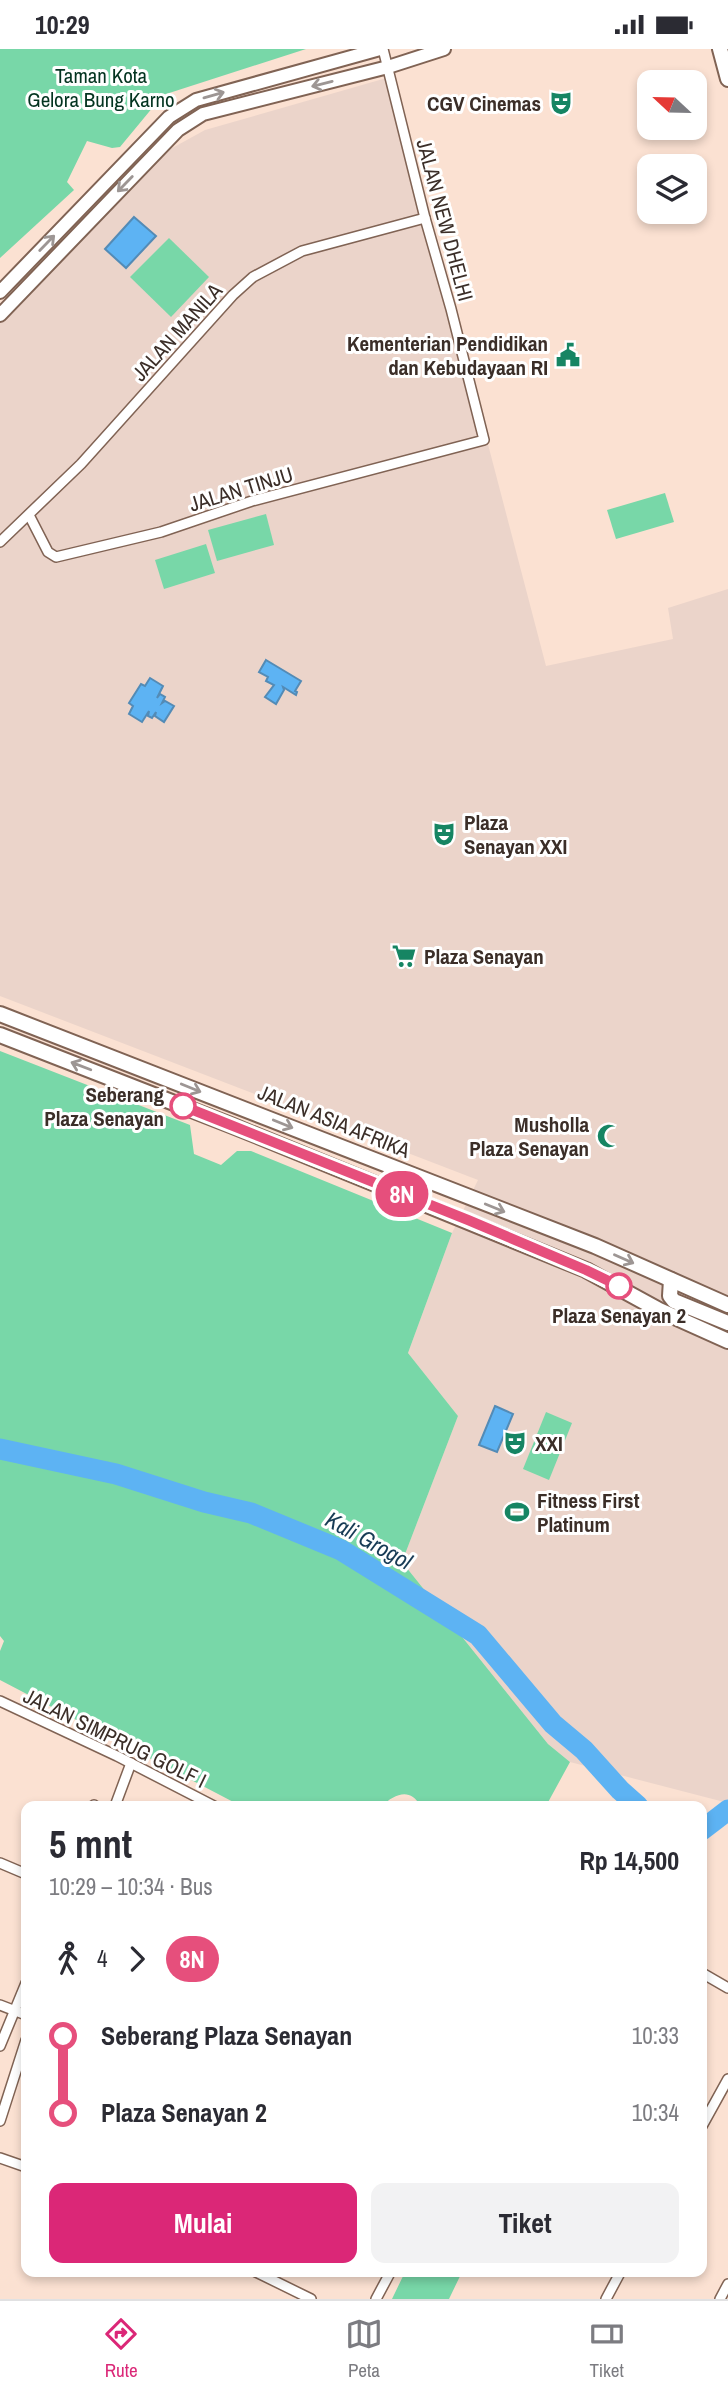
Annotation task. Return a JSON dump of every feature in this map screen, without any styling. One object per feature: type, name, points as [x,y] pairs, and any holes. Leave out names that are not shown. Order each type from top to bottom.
[{"type":"main road","points":[[0,292],[122,164],[181,108],[196,100],[382,49]]},
{"type":"main road","points":[[0,315],[137,172],[190,121],[203,114],[388,67],[444,49]]},
{"type":"main road","points":[[720,49],[728,79]]},
{"type":"main road","name":"JALAN ASIA AFRIKA","points":[[0,1014],[595,1246],[728,1305]]},
{"type":"main road","name":"JALAN ASIA AFRIKA","points":[[0,1035],[213,1118],[586,1270],[659,1310],[728,1341]]},
{"type":"main road","points":[[213,1118],[220,1099]]},
{"type":"main road","points":[[671,1280],[670,1296],[674,1301],[728,1323]]},
{"type":"street","name":"JALAN NEW DHELHI","points":[[382,49],[484,440]]},
{"type":"street","name":"JALAN MANILA","points":[[0,542],[81,464],[233,295],[253,277],[302,251],[425,218]]},
{"type":"street","name":"JALAN TINJU","points":[[29,515],[48,552],[56,557],[162,532],[252,501],[484,440]]},
{"type":"street","name":"JALAN SIMPRUG GOLF I","points":[[0,1701],[204,1801]]},
{"type":"street","points":[[117,1801],[131,1763]]},
{"type":"street","points":[[0,1863],[21,1872]]},
{"type":"street","points":[[707,1976],[728,1988]]},
{"type":"street","points":[[0,2046],[21,1997]]},
{"type":"street","points":[[0,2005],[21,2013]]},
{"type":"street","points":[[0,2121],[21,2056]]},
{"type":"street","points":[[707,2117],[728,2079]]},
{"type":"street","points":[[0,2158],[21,2165]]},
{"type":"street","points":[[266,2277],[311,2299]]},
{"type":"street","points":[[376,2299],[388,2277]]},
{"type":"street","points":[[606,2299],[618,2277]]},
{"type":"street","points":[[720,2299],[728,2284]]},
{"type":"shaded area","points":[[390,77],[546,666],[673,639],[668,608],[728,589],[728,1803],[570,1762],[548,1744],[402,1562],[458,1416],[408,1353],[452,1233],[478,1180],[0,996],[0,323],[165,152],[205,130]]},
{"type":"green space","name":"Taman Kota Gelora Bung Karno","points":[[0,49],[306,49],[163,95],[120,147],[112,148],[87,141],[67,182],[74,190],[0,258]]},
{"type":"green space","points":[[169,238],[209,277],[171,317],[130,277]]},
{"type":"green space","points":[[665,493],[674,522],[616,539],[607,510]]},
{"type":"green space","points":[[266,514],[274,545],[217,561],[208,530]]},
{"type":"green space","points":[[206,544],[215,573],[164,589],[155,560]]},
{"type":"green space","points":[[0,1051],[190,1125],[194,1154],[221,1165],[237,1151],[251,1151],[452,1233],[408,1353],[458,1416],[402,1562],[548,1744],[570,1762],[549,1801],[417,1801],[412,1796],[402,1794],[388,1801],[231,1801],[0,1680],[0,1651],[4,1641],[0,1636]]},
{"type":"green space","points":[[546,1412],[572,1423],[549,1480],[523,1469]]},
{"type":"green space","points":[[402,2277],[460,2277],[449,2299],[392,2299]]},
{"type":"water","points":[[134,217],[156,236],[126,268],[105,249]]},
{"type":"water","points":[[266,660],[301,681],[295,691],[296,695],[283,687],[276,704],[265,697],[274,685],[266,681],[268,677],[259,672]]},
{"type":"water","points":[[150,678],[163,686],[157,698],[160,694],[165,697],[162,703],[165,701],[174,706],[164,722],[155,716],[156,712],[152,718],[148,716],[149,711],[142,722],[129,714],[133,706],[129,703],[141,684],[145,686]]},
{"type":"water","points":[[495,1406],[513,1414],[497,1452],[479,1445]]},
{"type":"waterway","name":"Kali Grogol","points":[[0,1449],[116,1474],[204,1502],[251,1513],[341,1550],[478,1635],[553,1724],[584,1750],[632,1801]]},
{"type":"waterway","name":"Kali Grogol","points":[[707,1826],[728,1810]]},
{"type":"bus line","name":"8N","points":[[183,1106],[468,1220],[619,1286]]},
{"type":"place","name":"CGV Cinemas","points":[[561,103]]},
{"type":"place","name":"Kementerian Pendidikan dan Kebudayaan RI","points":[[568,355]]},
{"type":"place","name":"Plaza Senayan XXI","points":[[444,834]]},
{"type":"place","name":"Plaza Senayan","points":[[404,956]]},
{"type":"place","name":"Seberang Plaza Senayan","points":[[183,1106]]},
{"type":"place","name":"Musholla Plaza Senayan","points":[[609,1136]]},
{"type":"place","name":"Plaza Senayan 2","points":[[619,1286]]},
{"type":"place","name":"XXI","points":[[515,1443]]},
{"type":"place","name":"Fitness First Platinum","points":[[517,1512]]}]
